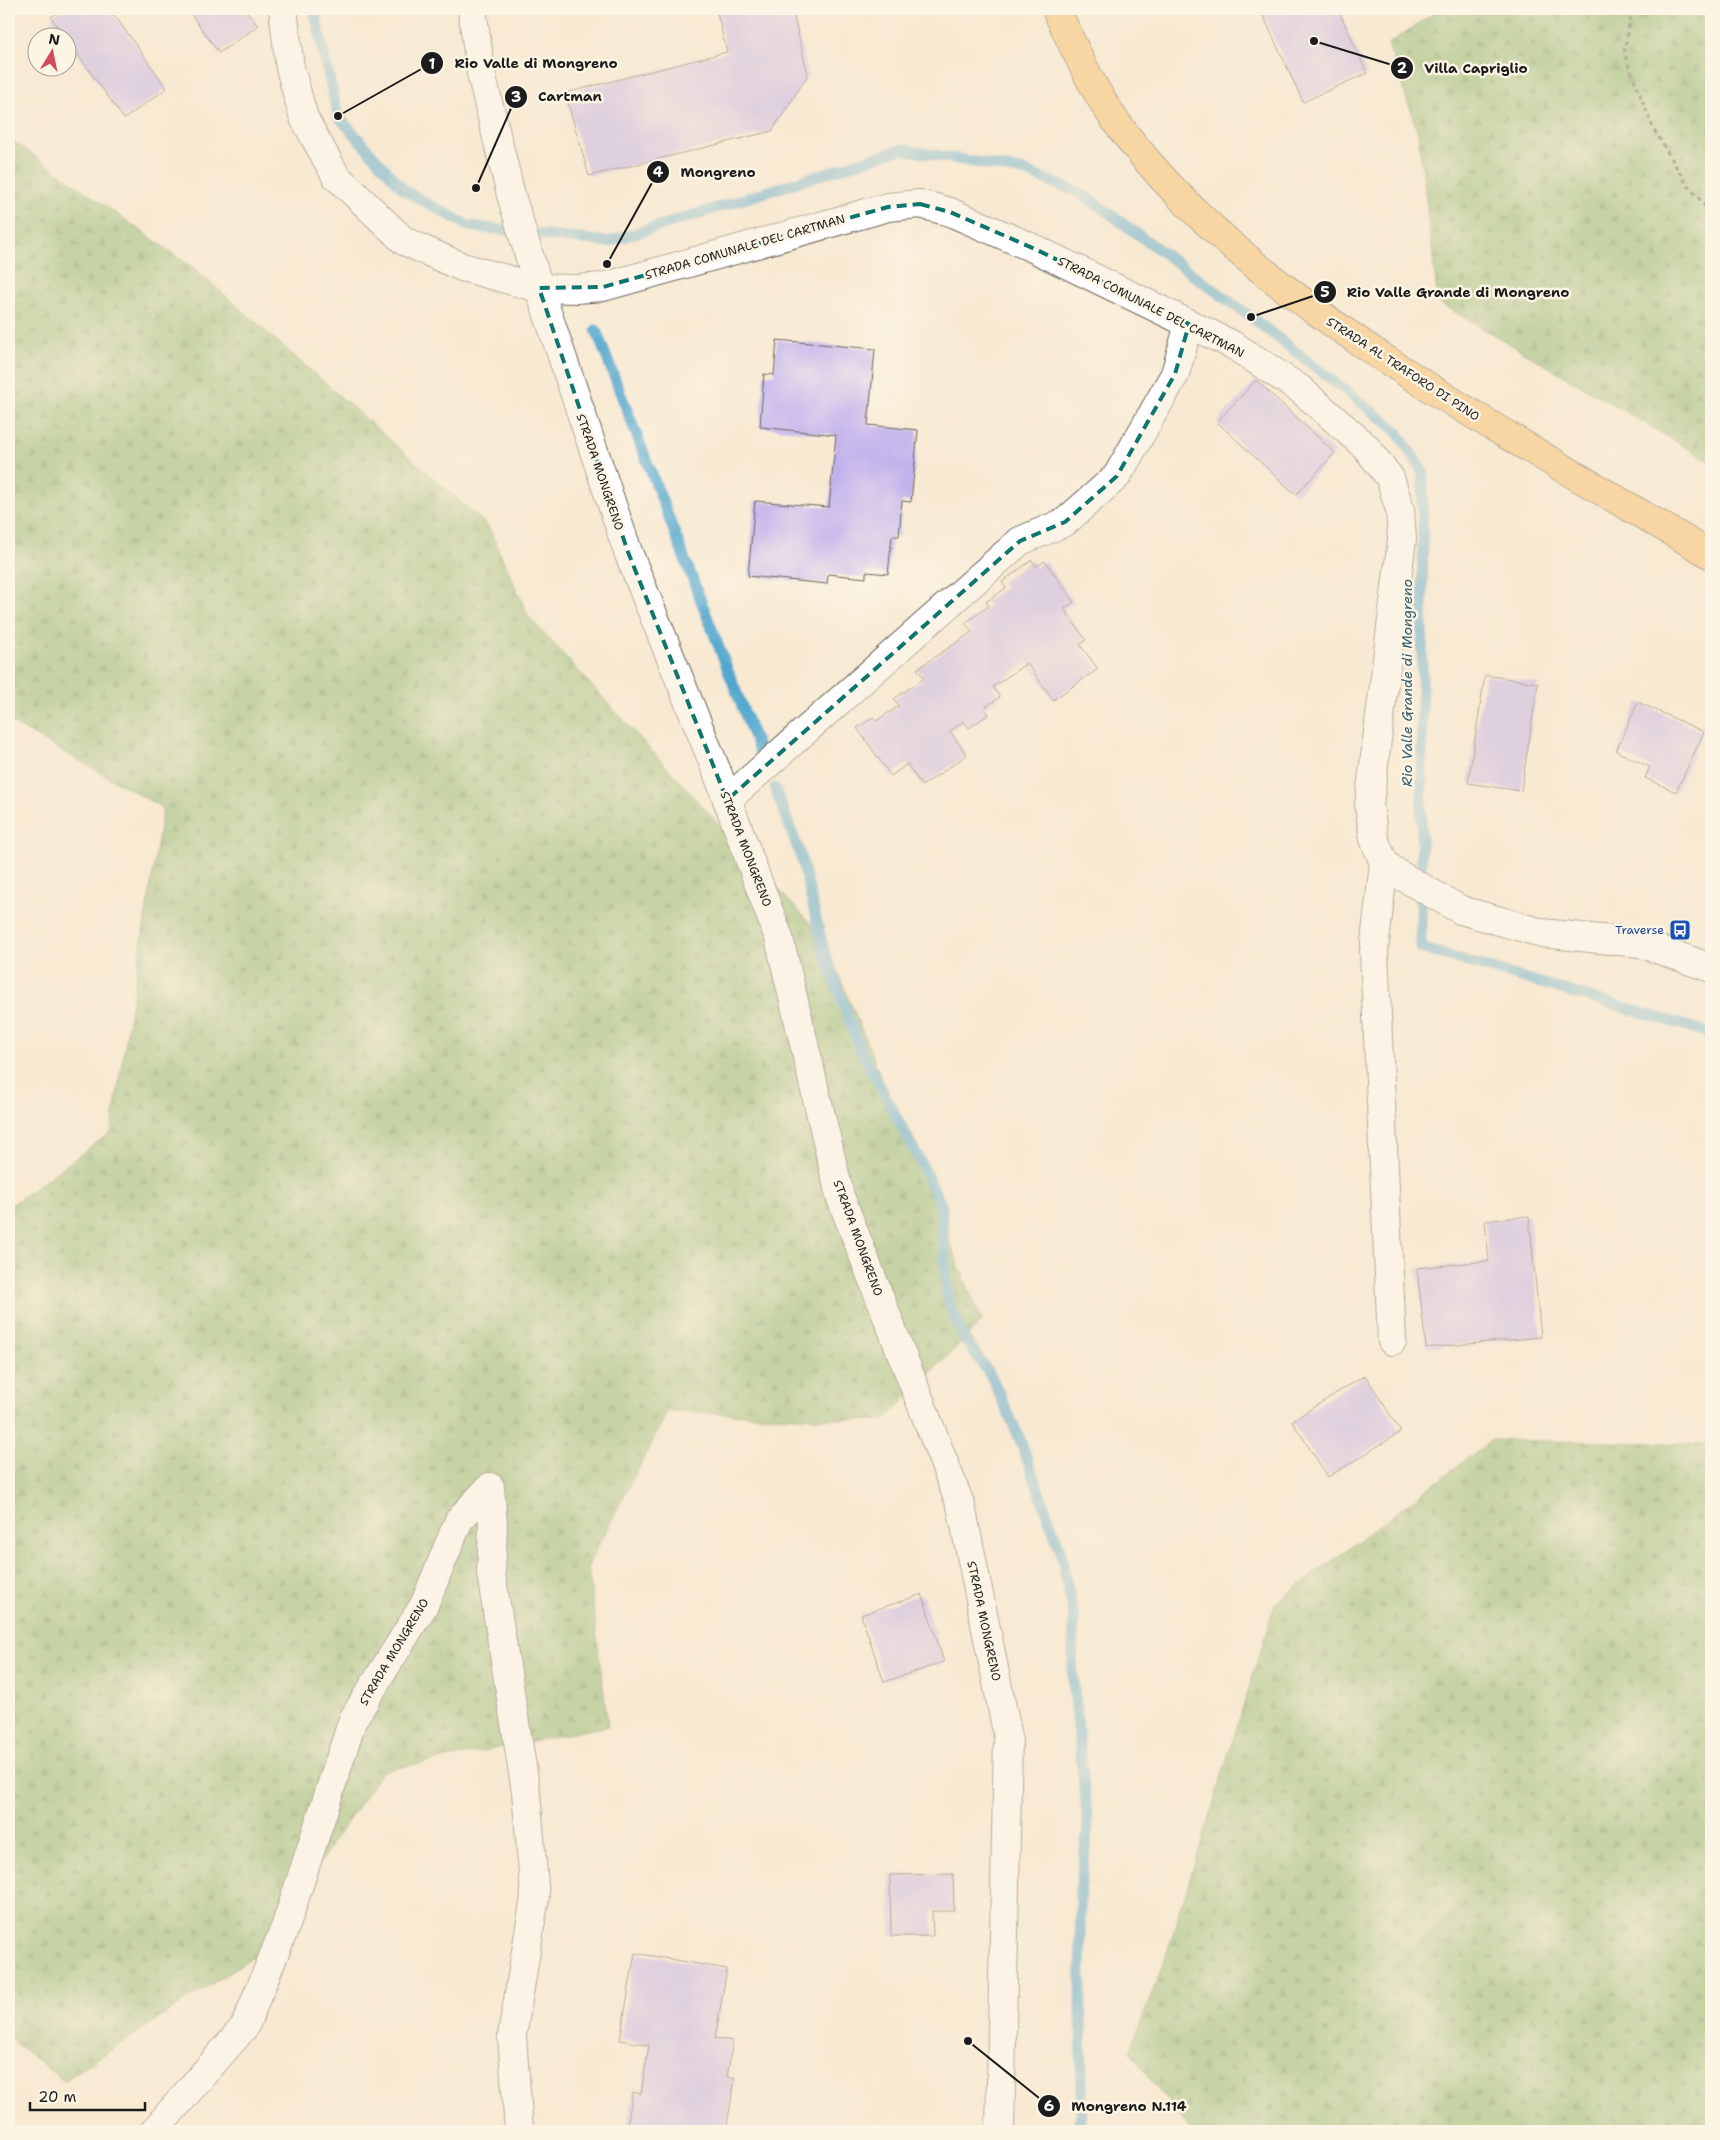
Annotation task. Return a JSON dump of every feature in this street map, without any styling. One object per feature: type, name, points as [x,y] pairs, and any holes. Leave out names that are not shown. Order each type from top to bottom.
[{"type":"main road","name":"STRADA AL TRAFORO DI PINO","points":[[1056,9],[1085,69],[1122,130],[1165,182],[1232,246],[1278,284],[1451,402],[1711,554]]},
{"type":"street","points":[[283,9],[290,68],[304,118],[336,176],[404,241],[462,267],[538,288]]},
{"type":"street","name":"STRADA MONGRENO","points":[[472,9],[481,73],[511,196],[538,288],[628,552],[727,800],[779,938],[840,1196],[961,1506],[1008,1737],[1001,2130]]},
{"type":"street","name":"STRADA COMUNALE DEL CARTMAN","points":[[538,288],[576,290],[603,287],[888,207],[920,204],[950,212],[1035,249],[1233,345],[1300,390],[1366,447],[1390,478],[1400,510],[1402,538],[1369,805],[1374,839],[1391,868]]},
{"type":"street","points":[[727,800],[1020,541],[1065,522],[1117,476],[1176,374],[1189,324]]},
{"type":"street","points":[[1392,1341],[1374,951],[1391,868],[1461,910],[1542,933],[1640,944],[1711,968]]},
{"type":"street","name":"STRADA MONGRENO","points":[[154,2131],[245,2026],[286,1925],[352,1719],[424,1605],[459,1520],[490,1487],[494,1525],[491,1573],[526,1792],[535,1897],[512,2036],[519,2131]]},
{"type":"path","points":[[1632,9],[1624,53],[1627,62],[1654,128],[1686,183],[1711,213]]},
{"type":"highlighted area","points":[[920,204],[950,212],[1035,249],[1189,324],[1175,374],[1117,476],[1065,522],[1020,541],[727,800],[628,552],[539,288],[603,287],[888,207]]},
{"type":"green space","points":[[1440,9],[1711,9],[1711,462],[1438,302],[1418,133],[1388,44]]},
{"type":"green space","points":[[9,138],[195,269],[488,526],[529,617],[824,939],[982,1321],[884,1421],[668,1411],[588,1566],[608,1726],[382,1771],[257,1954],[64,2081],[9,2038],[9,1207],[111,1132],[163,808],[9,721]]},
{"type":"green space","points":[[1492,1440],[1711,1444],[1711,2131],[1191,2131],[1130,2052],[1168,1950],[1275,1604]]},
{"type":"building","points":[[62,9],[117,9],[112,12],[167,88],[124,119],[78,55],[78,28],[59,28],[51,17]]},
{"type":"building","points":[[187,9],[245,9],[258,26],[219,53]]},
{"type":"building","points":[[716,9],[792,9],[808,75],[772,131],[589,176],[565,93],[727,52]]},
{"type":"building","points":[[1260,9],[1338,9],[1367,73],[1303,102]]},
{"type":"building","points":[[777,340],[875,349],[868,425],[918,430],[911,502],[902,501],[899,536],[892,536],[888,574],[866,572],[866,578],[828,574],[827,584],[748,576],[755,501],[829,507],[836,435],[760,427],[764,374],[774,375]]},
{"type":"building","points":[[1256,380],[1335,453],[1296,495],[1217,422]]},
{"type":"building","points":[[1032,560],[1036,567],[1045,561],[1074,602],[1064,609],[1086,640],[1080,645],[1098,669],[1053,700],[1027,663],[993,687],[1000,697],[984,708],[989,714],[969,728],[964,721],[950,731],[967,755],[922,786],[907,764],[891,776],[857,728],[873,717],[876,721],[899,706],[894,699],[924,678],[917,669],[972,632],[965,623],[989,606],[986,602],[1006,588],[1002,582]]},
{"type":"building","points":[[1485,675],[1538,683],[1521,791],[1468,783]]},
{"type":"building","points":[[1638,702],[1704,732],[1676,792],[1645,778],[1650,767],[1616,751]]},
{"type":"building","points":[[1529,1216],[1541,1337],[1426,1348],[1417,1268],[1489,1261],[1485,1221]]},
{"type":"building","points":[[1365,1375],[1401,1432],[1328,1477],[1292,1421]]},
{"type":"building","points":[[922,1594],[944,1662],[884,1682],[861,1615]]},
{"type":"building","points":[[953,1874],[954,1911],[932,1911],[933,1936],[891,1936],[890,1875]]},
{"type":"building","points":[[635,1953],[727,1969],[715,2038],[733,2041],[727,2077],[735,2078],[726,2131],[716,2129],[716,2131],[626,2131],[633,2092],[641,2094],[649,2045],[620,2040]]},
{"type":"waterway","name":"Rio Valle Grande di Mongreno","points":[[314,9],[338,116],[404,190],[469,226],[608,242],[902,149],[1024,171],[1084,195],[1251,317],[1396,430],[1423,472],[1421,948],[1711,1033]]},
{"type":"waterway","points":[[596,330],[760,753]]},
{"type":"waterway","points":[[775,788],[801,857],[824,951],[859,1047],[919,1159],[942,1207],[947,1298],[963,1336],[992,1378],[1019,1437],[1060,1549],[1074,1617],[1072,1669],[1088,1825],[1080,1891],[1082,2108],[1078,2131]]},
{"type":"place","name":"Villa Capriglio","points":[[1314,41]]},
{"type":"place","name":"Rio Valle di Mongreno","points":[[338,116]]},
{"type":"place","name":"Cartman","points":[[476,188]]},
{"type":"place","name":"Mongreno","points":[[607,264]]},
{"type":"place","name":"Rio Valle Grande di Mongreno","points":[[1251,317]]},
{"type":"place","name":"Traverse","points":[[1680,930]]},
{"type":"place","name":"Mongreno N.114","points":[[968,2041]]}]
